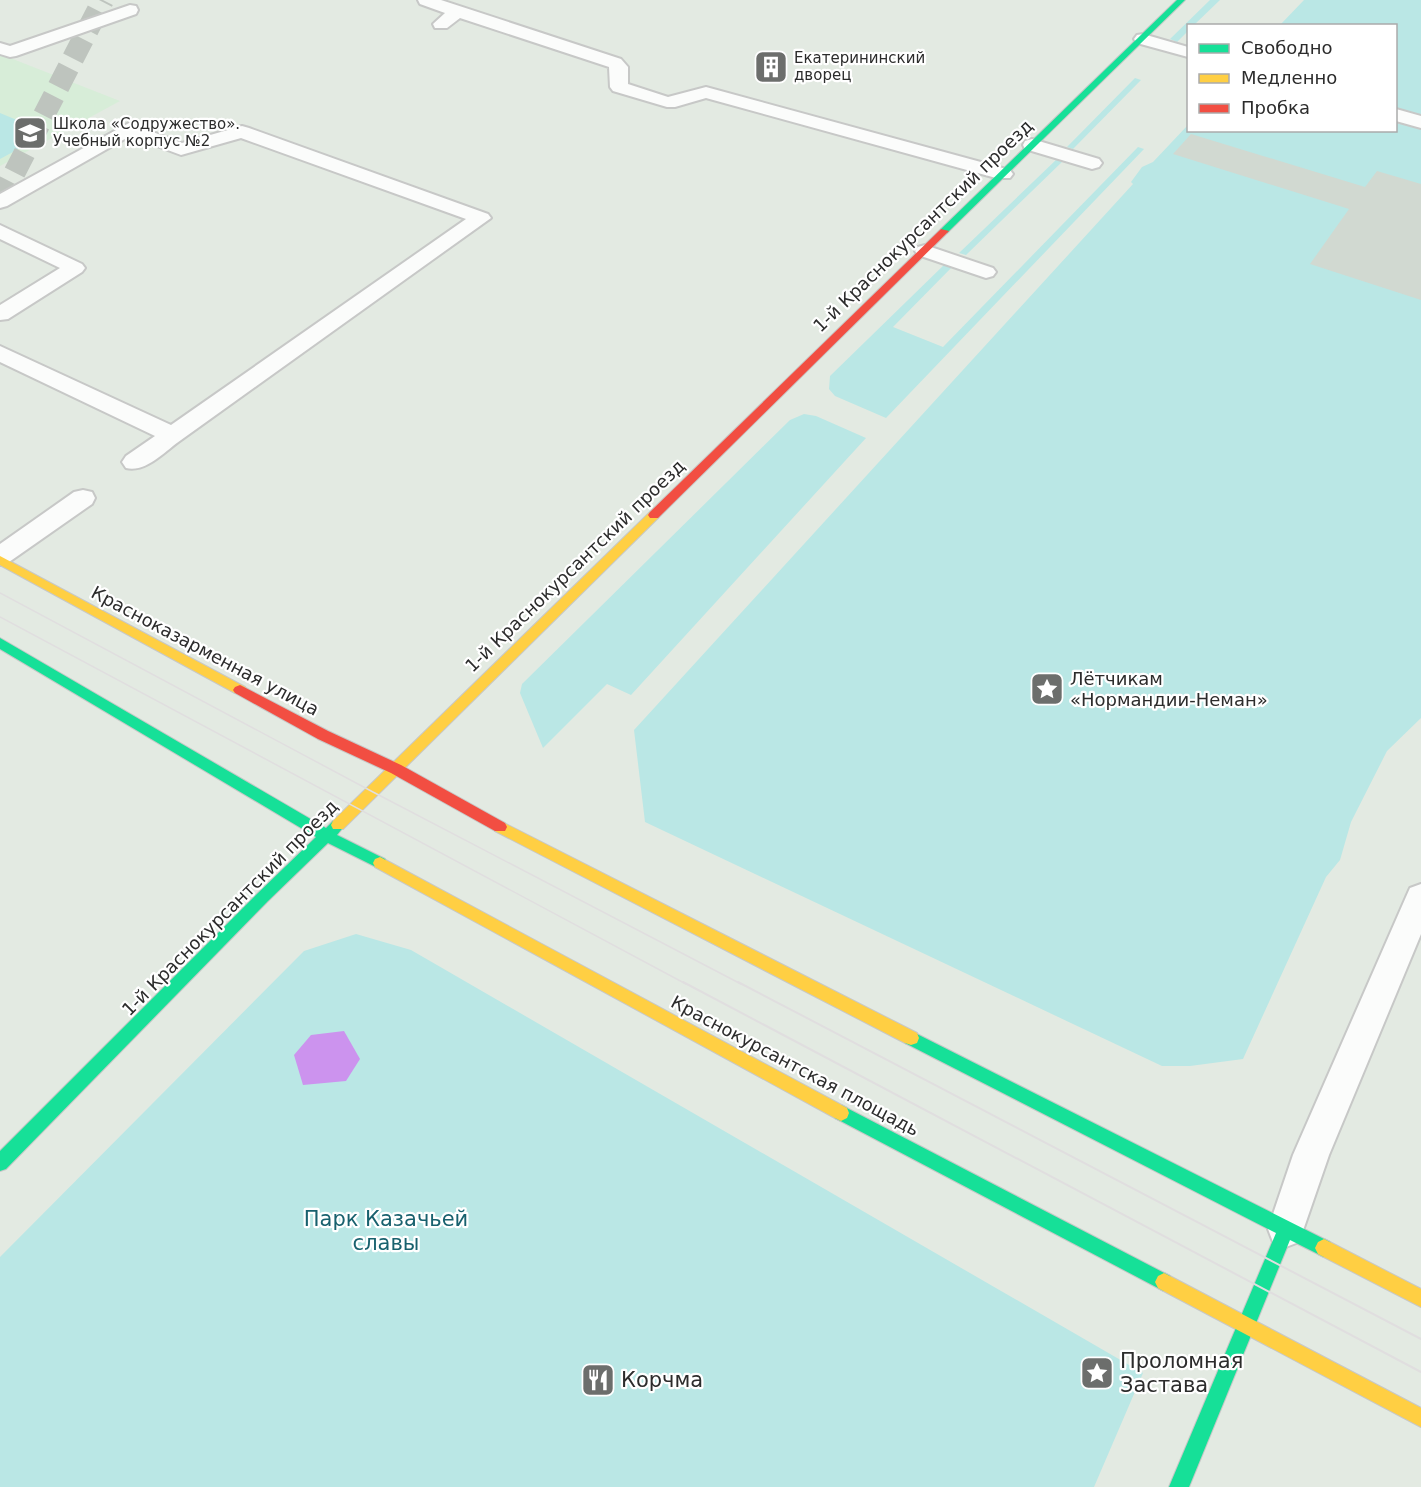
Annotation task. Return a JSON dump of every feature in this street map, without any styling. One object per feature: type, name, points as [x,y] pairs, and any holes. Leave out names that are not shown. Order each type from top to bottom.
[{"type":"main road","name":"1-й Краснокурсантский проезд","points":[[0,1163],[263,897],[396,769],[464,699],[1181,0]]},
{"type":"main road","name":"Красноказарменная улица","points":[[0,558],[323,735],[396,769]]},
{"type":"main road","points":[[0,644],[327,836]]},
{"type":"main road","points":[[396,769],[518,837],[1421,1298]]},
{"type":"main road","name":"Краснокурсантская площадь","points":[[327,836],[456,903],[806,1094],[1248,1325]]},
{"type":"main road","points":[[1179,1487],[1286,1229]]},
{"type":"main road","points":[[1248,1325],[1421,1418]]},
{"type":"lane","points":[[426,0],[615,63],[619,67],[619,87],[622,89],[666,102],[711,93],[1002,174]]},
{"type":"lane","points":[[0,48],[10,52],[130,10]]},
{"type":"lane","points":[[441,24],[458,12]]},
{"type":"lane","points":[[1143,39],[1187,52]]},
{"type":"lane","points":[[1397,116],[1421,123]]},
{"type":"lane","points":[[0,201],[129,129],[181,149],[242,132],[481,218],[134,462]]},
{"type":"lane","points":[[1032,145],[1092,163]]},
{"type":"lane","points":[[0,231],[75,268],[0,314]]},
{"type":"lane","points":[[925,250],[986,272]]},
{"type":"lane","points":[[0,353],[173,435]]},
{"type":"lane","points":[[0,558],[83,498]]},
{"type":"lane","points":[[1286,1229],[1311,1155],[1421,897]]},
{"type":"shaded area","name":"Школа «Содружество». Учебный корпус №2","points":[[0,54],[120,101],[0,166]]},
{"type":"shaded area","points":[[1191,134],[1365,187],[1377,171],[1421,184],[1421,300],[1310,264],[1349,209],[1173,154]]},
{"type":"shaded area","points":[[344,1031],[360,1059],[346,1081],[303,1085],[294,1055],[311,1035]]},
{"type":"green space","points":[[1210,0],[1220,0],[1195,24],[1187,24],[1187,32],[1177,42],[1170,39]]},
{"type":"green space","points":[[1304,0],[1421,0],[1421,718],[1387,751],[1351,822],[1340,860],[1326,877],[1243,1059],[1190,1066],[1162,1066],[645,822],[634,730],[1133,184],[1131,182],[1142,167],[1153,162],[1187,126],[1187,132],[1397,132],[1397,24],[1281,24]]},
{"type":"green space","points":[[1135,78],[1141,80],[1073,149],[1067,147]]},
{"type":"green space","points":[[0,113],[48,133],[0,159]]},
{"type":"green space","points":[[1138,147],[1144,149],[886,418],[835,396],[829,389],[830,376],[946,263],[954,265],[893,327],[943,347]]},
{"type":"green space","points":[[1057,159],[1063,161],[966,255],[959,253]]},
{"type":"green space","points":[[804,414],[816,416],[866,438],[631,695],[607,684],[543,748],[520,693],[522,684],[790,420]]},
{"type":"green space","name":"Парк Казачьей славы","points":[[356,934],[411,950],[1143,1373],[1094,1487],[0,1487],[0,1257],[304,951]]},
{"type":"tunnel","points":[[0,201],[103,0]]},
{"type":"tram line","points":[[0,593],[373,792],[741,984]]},
{"type":"tram line","points":[[0,617],[686,984]]},
{"type":"tram line","points":[[683,982],[1421,1372]]},
{"type":"tram line","points":[[738,982],[1421,1339]]},
{"type":"traffic: fast","points":[[944,231],[1181,0]]},
{"type":"traffic: fast","points":[[0,643],[327,836],[380,863]]},
{"type":"traffic: fast","points":[[0,1163],[263,897],[338,825]]},
{"type":"traffic: fast","points":[[911,1038],[1324,1248]]},
{"type":"traffic: fast","points":[[841,1113],[1164,1282]]},
{"type":"traffic: fast","points":[[1179,1487],[1286,1229]]},
{"type":"traffic: slow","points":[[338,825],[654,515]]},
{"type":"traffic: slow","points":[[0,560],[240,690]]},
{"type":"traffic: slow","points":[[500,827],[911,1038]]},
{"type":"traffic: slow","points":[[380,863],[841,1113]]},
{"type":"traffic: slow","points":[[1324,1248],[1421,1298]]},
{"type":"traffic: slow","points":[[1164,1282],[1421,1418]]},
{"type":"traffic: jam","points":[[654,515],[944,231]]},
{"type":"traffic: jam","points":[[240,690],[323,735],[396,769],[500,827]]},
{"type":"place","name":"Екатерининский дворец","points":[[771,67]]},
{"type":"place","name":"Школа «Содружество». Учебный корпус №2","points":[[30,133]]},
{"type":"place","name":"Лётчикам «Нормандии-Неман»","points":[[1047,689]]},
{"type":"place","name":"Проломная Застава","points":[[1097,1373]]},
{"type":"place","name":"Корчма","points":[[598,1380]]}]
